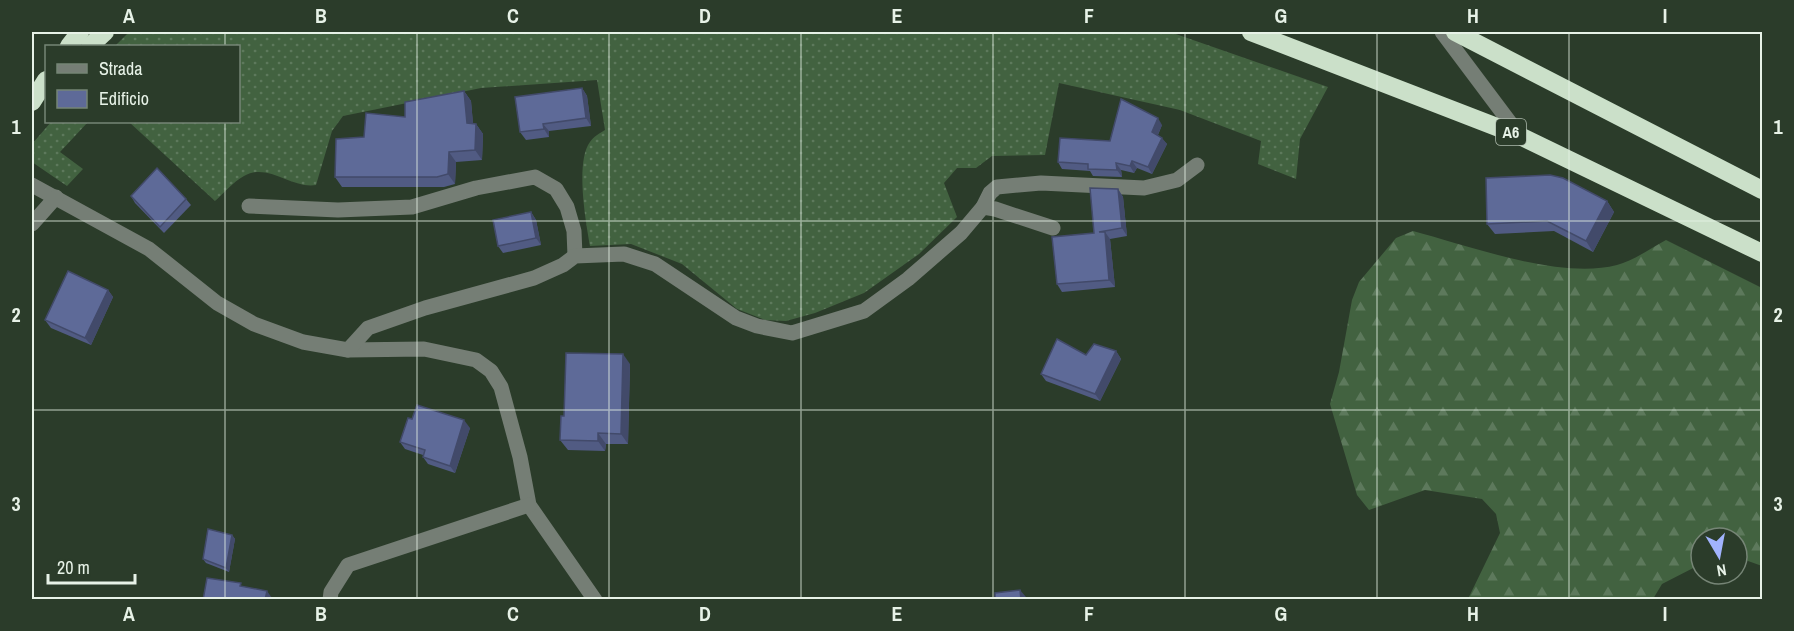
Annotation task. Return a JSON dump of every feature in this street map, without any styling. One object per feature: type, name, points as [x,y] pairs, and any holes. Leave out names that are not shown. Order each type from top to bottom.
[{"type":"highway","points":[[70,45],[80,32]]},
{"type":"highway","points":[[91,45],[105,32]]},
{"type":"highway","name":"A6","points":[[1251,32],[1520,136],[1762,253]]},
{"type":"highway","points":[[1455,32],[1762,190]]},
{"type":"highway","points":[[32,104],[45,82]]},
{"type":"highway","points":[[32,104],[45,92]]},
{"type":"street","points":[[1442,32],[1520,136]]},
{"type":"street","points":[[348,350],[368,328],[424,308],[534,278],[563,265],[575,256],[624,254],[655,264],[736,318],[757,326],[792,333],[864,310],[940,254],[983,207],[990,193],[997,187],[1041,183],[1144,188],[1176,180],[1197,165]]},
{"type":"street","points":[[249,206],[338,210],[412,207],[476,188],[535,177],[556,189],[567,207],[574,231],[575,256]]},
{"type":"street","points":[[33,185],[149,249],[217,303],[254,324],[303,342],[348,350],[424,349],[459,354],[477,360],[491,371],[501,387],[520,457],[529,505],[595,600]]},
{"type":"street","points":[[32,224],[56,197]]},
{"type":"street","points":[[983,207],[1004,211],[1053,228]]},
{"type":"street","points":[[330,600],[331,591],[348,565],[529,505]]},
{"type":"green space","points":[[129,32],[1170,32],[1328,87],[1300,139],[1296,179],[1258,164],[1261,141],[1180,110],[1059,83],[1045,155],[992,156],[976,168],[957,168],[944,183],[957,217],[919,254],[864,293],[815,313],[786,321],[765,320],[737,309],[682,264],[631,244],[590,246],[582,178],[583,163],[591,140],[605,130],[597,80],[481,88],[343,116],[332,131],[316,185],[298,183],[262,172],[253,173],[236,181],[215,201],[130,123],[240,123],[240,45],[116,45]]},
{"type":"green space","points":[[50,123],[87,123],[60,152],[83,169],[67,186],[32,162],[32,144]]},
{"type":"green space","points":[[1413,231],[1515,259],[1569,268],[1617,265],[1666,240],[1762,288],[1762,566],[1749,561],[1749,526],[1689,526],[1689,570],[1662,584],[1653,599],[1468,599],[1500,533],[1496,514],[1482,499],[1425,490],[1369,510],[1357,495],[1330,404],[1339,372],[1352,300],[1359,282],[1396,238]]},
{"type":"building","points":[[582,88],[586,118],[543,124],[544,129],[520,132],[515,97]]},
{"type":"building","points":[[464,91],[467,123],[476,124],[475,150],[449,152],[448,174],[437,177],[335,177],[336,139],[364,137],[366,113],[405,117],[405,102]]},
{"type":"building","points":[[1121,99],[1158,118],[1152,132],[1162,138],[1148,167],[1132,161],[1130,166],[1116,163],[1117,170],[1088,169],[1088,164],[1058,162],[1060,138],[1110,141]]},
{"type":"building","points":[[157,168],[186,199],[160,227],[131,196]]},
{"type":"building","points":[[1550,175],[1563,178],[1607,201],[1586,241],[1547,221],[1487,224],[1486,178]]},
{"type":"building","points":[[1090,188],[1118,189],[1122,228],[1099,232],[1105,232],[1109,280],[1057,284],[1052,237],[1094,233]]},
{"type":"building","points":[[531,212],[536,238],[498,246],[493,220]]},
{"type":"building","points":[[68,271],[108,290],[85,338],[45,320]]},
{"type":"building","points":[[1057,339],[1086,355],[1094,344],[1116,351],[1095,394],[1041,374]]},
{"type":"building","points":[[566,353],[623,354],[621,434],[598,433],[598,441],[560,440],[561,416],[564,416]]},
{"type":"building","points":[[417,405],[464,420],[450,466],[423,457],[425,450],[400,442],[408,418],[412,419]]},
{"type":"building","points":[[208,529],[232,535],[226,568],[203,559]]},
{"type":"building","points":[[207,578],[241,583],[240,586],[267,591],[265,600],[203,600]]},
{"type":"building","points":[[1020,590],[1021,600],[995,600],[995,593]]}]
